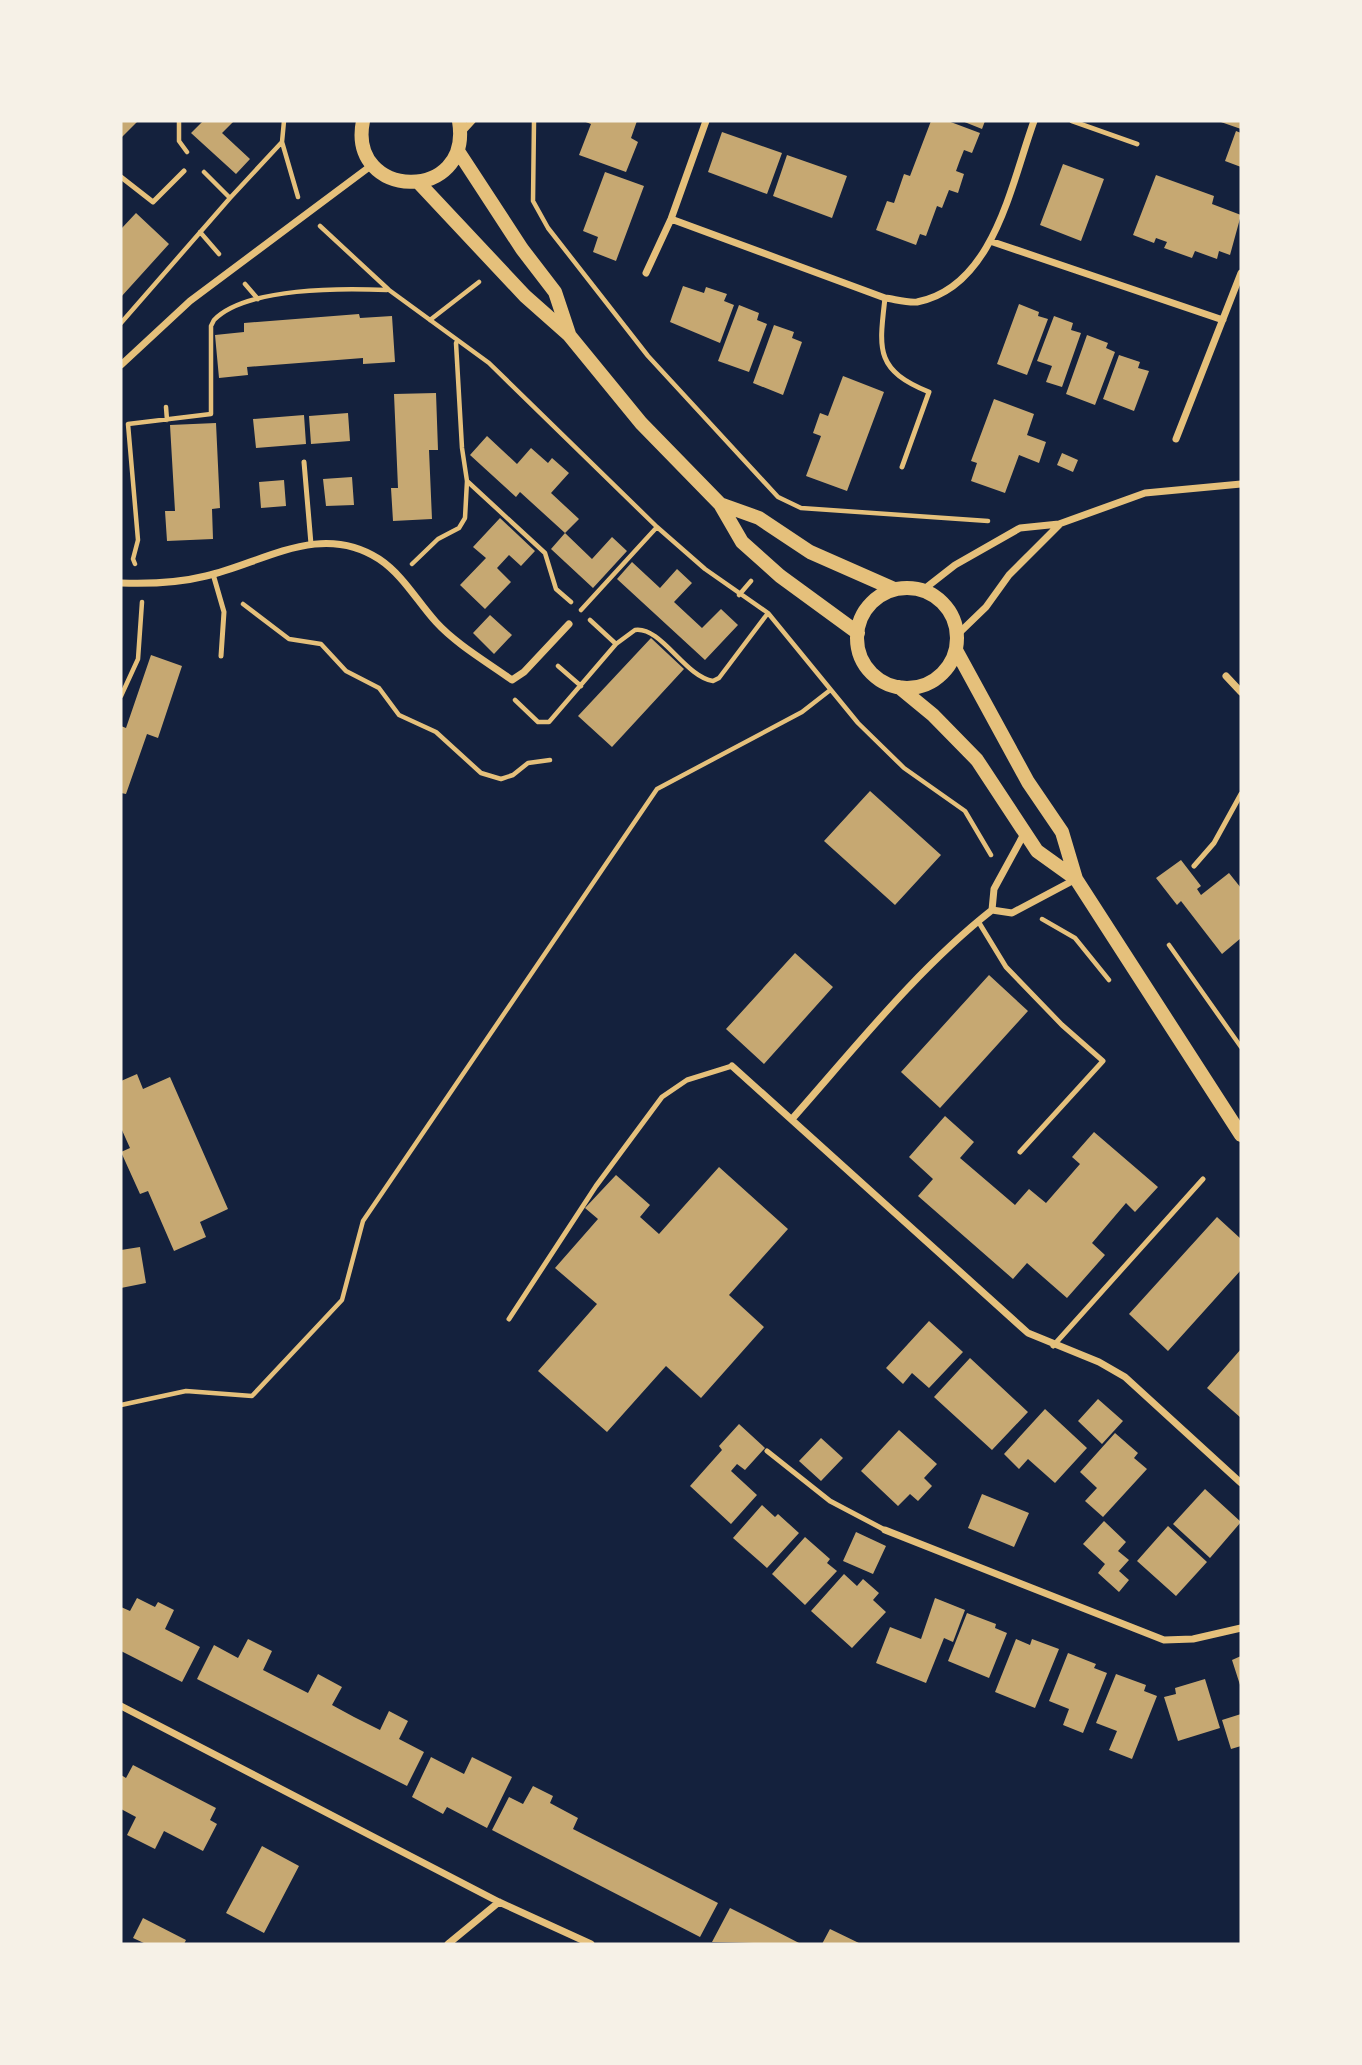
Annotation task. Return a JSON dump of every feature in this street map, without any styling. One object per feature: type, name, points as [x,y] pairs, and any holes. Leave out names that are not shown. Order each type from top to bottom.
[{"type":"main road","points":[[363,121],[363,150],[372,165],[385,177],[402,182],[419,183],[435,177],[449,166],[458,151],[460,127]]},
{"type":"main road","points":[[458,151],[522,249],[555,292],[569,335]]},
{"type":"main road","points":[[419,183],[525,296],[569,335],[641,423],[720,504],[742,542],[780,576],[858,633]]},
{"type":"main road","points":[[720,504],[760,518],[810,552],[894,589],[923,590],[947,607],[957,643],[1028,782],[1062,832],[1076,878],[1241,1135]]},
{"type":"main road","points":[[894,589],[869,606],[858,633],[858,648],[872,674],[899,687],[933,715],[977,760],[1037,851],[1076,878]]},
{"type":"main road","points":[[899,687],[928,684],[950,664],[957,643]]},
{"type":"street","points":[[460,127],[472,121]]},
{"type":"street","points":[[646,272],[671,219],[706,121]]},
{"type":"street","points":[[671,219],[885,298],[914,302],[940,294],[966,278],[990,241],[1034,121]]},
{"type":"street","points":[[121,365],[190,301],[372,165]]},
{"type":"street","points":[[990,241],[1223,320]]},
{"type":"street","points":[[1176,439],[1241,273]]},
{"type":"street","points":[[923,590],[955,565],[1020,528],[1059,524],[1145,493],[1241,484]]},
{"type":"street","points":[[957,643],[1009,575],[1059,524]]},
{"type":"street","points":[[121,583],[143,583],[213,574],[270,552],[310,544],[359,550],[379,559],[399,576],[437,624],[512,680],[524,672],[569,624]]},
{"type":"street","points":[[1226,676],[1241,692]]},
{"type":"street","points":[[992,911],[994,889],[1024,834]]},
{"type":"street","points":[[792,1119],[910,988],[978,921],[992,911],[1012,913],[1076,878]]},
{"type":"street","points":[[732,1066],[1028,1333],[1053,1346],[1099,1362],[1125,1377],[1241,1483]]},
{"type":"street","points":[[885,1530],[1164,1640],[1193,1639],[1241,1628]]},
{"type":"street","points":[[121,1706],[499,1902],[591,1944]]},
{"type":"street","points":[[448,1944],[499,1902]]},
{"type":"lane","points":[[1072,121],[1137,144]]},
{"type":"lane","points":[[121,177],[153,202],[184,171]]},
{"type":"lane","points":[[885,298],[879,346],[888,368],[907,383],[929,392],[902,467]]},
{"type":"lane","points":[[304,462],[310,544]]},
{"type":"lane","points":[[213,574],[224,612],[221,656]]},
{"type":"lane","points":[[1194,866],[1214,843],[1241,794]]},
{"type":"lane","points":[[978,921],[1006,967],[1062,1025],[1103,1060],[1020,1152]]},
{"type":"lane","points":[[509,1319],[596,1186],[662,1097],[687,1080],[732,1066]]},
{"type":"lane","points":[[1053,1346],[1203,1179]]},
{"type":"lane","points":[[767,1451],[830,1501],[885,1530]]},
{"type":"path","points":[[179,121],[179,141],[193,162]]},
{"type":"path","points":[[284,121],[282,142],[294,189],[307,212],[389,290],[456,343],[489,363],[657,527],[739,595],[768,613],[830,691],[904,768],[965,811],[986,848],[1004,871]]},
{"type":"path","points":[[534,121],[533,201],[548,228],[648,356],[778,497],[801,509],[972,519],[1002,524],[1009,535]]},
{"type":"path","points":[[121,323],[282,142]]},
{"type":"path","points":[[202,171],[230,198]]},
{"type":"path","points":[[121,696],[138,659],[143,583],[133,559],[138,540],[128,424],[211,414],[211,326],[218,316],[258,299],[285,293],[389,290]]},
{"type":"path","points":[[399,576],[438,539],[459,528],[467,509],[456,343]]},
{"type":"path","points":[[166,407],[167,420]]},
{"type":"path","points":[[467,481],[545,553],[556,589],[616,644]]},
{"type":"path","points":[[569,624],[657,527]]},
{"type":"path","points":[[224,612],[243,604],[289,639],[321,644],[346,671],[379,688],[399,715],[436,732],[481,773],[501,779],[513,775],[528,763],[550,760]]},
{"type":"path","points":[[512,680],[514,699],[538,722],[545,723],[616,644],[630,632],[642,629],[699,676],[713,681],[768,613]]},
{"type":"path","points":[[542,652],[581,686]]},
{"type":"path","points":[[121,1405],[186,1391],[252,1396],[342,1300],[363,1221],[657,789],[802,712],[830,691]]},
{"type":"path","points":[[1030,904],[1045,923],[1060,927],[1075,938],[1113,985]]},
{"type":"path","points":[[1169,945],[1241,1047]]},
{"type":"building","points":[[121,121],[138,121],[121,138]]},
{"type":"building","points":[[203,121],[234,121],[222,133],[250,159],[236,174],[191,133]]},
{"type":"building","points":[[583,121],[637,121],[631,138],[638,142],[626,172],[579,155],[591,124]]},
{"type":"building","points":[[931,121],[948,121],[980,133],[972,153],[964,150],[960,160],[956,171],[964,174],[958,193],[949,190],[942,208],[937,206],[926,236],[920,234],[916,245],[876,230],[887,201],[894,203],[904,174],[910,176]]},
{"type":"building","points":[[962,121],[985,121],[982,129]]},
{"type":"building","points":[[1218,121],[1241,121],[1241,129]]},
{"type":"building","points":[[1236,131],[1241,133],[1241,167],[1225,161]]},
{"type":"building","points":[[722,132],[782,153],[767,194],[708,172]]},
{"type":"building","points":[[787,155],[847,176],[832,218],[773,196]]},
{"type":"building","points":[[1063,164],[1104,179],[1081,241],[1040,225]]},
{"type":"building","points":[[605,172],[644,186],[616,261],[593,252],[598,237],[583,231]]},
{"type":"building","points":[[1156,175],[1214,196],[1212,204],[1241,215],[1230,255],[1219,251],[1217,259],[1195,251],[1192,258],[1164,248],[1167,242],[1156,238],[1154,243],[1133,235]]},
{"type":"building","points":[[136,213],[169,244],[121,297],[121,229]]},
{"type":"building","points":[[683,286],[704,293],[706,287],[727,294],[724,301],[734,305],[720,343],[670,322]]},
{"type":"building","points":[[1019,304],[1048,319],[1027,375],[997,364]]},
{"type":"building","points":[[739,305],[759,313],[757,320],[767,324],[749,372],[718,361]]},
{"type":"building","points":[[359,314],[360,318],[392,316],[395,362],[363,364],[363,358],[247,367],[248,375],[219,378],[215,335],[244,332],[244,323]]},
{"type":"building","points":[[1054,316],[1073,323],[1071,330],[1081,333],[1062,387],[1046,382],[1052,366],[1037,361]]},
{"type":"building","points":[[774,325],[794,332],[792,338],[802,342],[783,395],[753,383]]},
{"type":"building","points":[[1087,335],[1108,343],[1106,348],[1115,352],[1095,405],[1066,394]]},
{"type":"building","points":[[1119,355],[1140,362],[1138,368],[1149,371],[1134,411],[1103,399]]},
{"type":"building","points":[[843,376],[884,392],[847,491],[806,476],[821,436],[813,433],[820,413],[828,416]]},
{"type":"building","points":[[436,393],[438,450],[429,450],[432,519],[393,521],[391,488],[398,488],[394,394]]},
{"type":"building","points":[[994,399],[1034,414],[1027,435],[1046,442],[1039,463],[1019,455],[1005,493],[971,481],[977,463],[971,461]]},
{"type":"building","points":[[348,413],[350,441],[311,444],[309,416]]},
{"type":"building","points":[[304,415],[306,444],[256,448],[253,419]]},
{"type":"building","points":[[216,423],[220,508],[212,509],[213,539],[167,541],[165,511],[175,511],[170,425]]},
{"type":"building","points":[[487,436],[517,464],[531,448],[548,463],[552,458],[569,473],[551,493],[579,519],[565,533],[520,492],[516,497],[470,455]]},
{"type":"building","points":[[1062,453],[1078,460],[1073,472],[1057,465]]},
{"type":"building","points":[[352,477],[354,505],[326,506],[323,479]]},
{"type":"building","points":[[284,480],[286,506],[261,508],[259,482]]},
{"type":"building","points":[[500,518],[535,551],[521,566],[509,555],[497,568],[511,582],[485,609],[460,585],[486,558],[473,547]]},
{"type":"building","points":[[565,533],[592,559],[612,537],[627,551],[593,588],[551,549]]},
{"type":"building","points":[[632,562],[660,588],[677,569],[692,583],[674,602],[702,628],[721,609],[738,625],[705,660],[617,579]]},
{"type":"building","points":[[490,615],[512,635],[494,654],[473,633]]},
{"type":"building","points":[[651,638],[684,669],[612,747],[578,716]]},
{"type":"building","points":[[151,655],[182,666],[158,738],[147,734],[126,794],[121,793],[121,726],[126,728]]},
{"type":"building","points":[[870,791],[941,855],[895,905],[824,841]]},
{"type":"building","points":[[1181,860],[1201,886],[1197,889],[1201,895],[1229,873],[1241,888],[1241,938],[1222,954],[1181,901],[1177,905],[1156,878]]},
{"type":"building","points":[[795,953],[833,987],[764,1064],[726,1029]]},
{"type":"building","points":[[989,975],[1028,1011],[940,1108],[901,1072]]},
{"type":"building","points":[[137,1074],[143,1089],[170,1077],[228,1209],[200,1222],[206,1237],[174,1251],[148,1191],[140,1194],[121,1152],[130,1148],[121,1128],[121,1081]]},
{"type":"building","points":[[945,1116],[974,1142],[960,1158],[1015,1205],[1029,1189],[1046,1203],[1080,1164],[1072,1157],[1094,1132],[1158,1187],[1135,1212],[1126,1203],[1092,1243],[1105,1255],[1067,1298],[1027,1263],[1013,1279],[918,1196],[933,1179],[909,1157]]},
{"type":"building","points":[[719,1167],[788,1229],[729,1295],[764,1327],[701,1398],[666,1366],[607,1432],[538,1371],[597,1304],[555,1268],[598,1219],[585,1208],[616,1175],[650,1205],[640,1217],[659,1234]]},
{"type":"building","points":[[1217,1217],[1241,1239],[1241,1270],[1168,1351],[1129,1314]]},
{"type":"building","points":[[140,1247],[146,1283],[121,1288],[121,1250]]},
{"type":"building","points":[[929,1321],[963,1352],[929,1388],[912,1373],[903,1384],[886,1368]]},
{"type":"building","points":[[1241,1349],[1241,1418],[1207,1388]]},
{"type":"building","points":[[970,1358],[1028,1412],[992,1450],[934,1397]]},
{"type":"building","points":[[1098,1399],[1123,1421],[1102,1444],[1078,1421]]},
{"type":"building","points":[[1045,1409],[1087,1448],[1055,1483],[1028,1459],[1019,1469],[1004,1454]]},
{"type":"building","points":[[739,1424],[765,1448],[745,1470],[737,1464],[731,1471],[757,1495],[731,1524],[690,1486],[722,1450],[719,1446]]},
{"type":"building","points":[[899,1430],[937,1464],[924,1478],[932,1486],[918,1501],[910,1494],[898,1506],[861,1471]]},
{"type":"building","points":[[1115,1433],[1138,1453],[1134,1458],[1147,1469],[1103,1517],[1085,1501],[1097,1488],[1080,1472]]},
{"type":"building","points":[[821,1438],[843,1458],[821,1481],[799,1461]]},
{"type":"building","points":[[1205,1489],[1241,1522],[1210,1558],[1173,1524]]},
{"type":"building","points":[[982,1494],[1029,1513],[1014,1547],[968,1528]]},
{"type":"building","points":[[762,1505],[775,1517],[778,1514],[799,1533],[767,1568],[733,1538]]},
{"type":"building","points":[[1104,1521],[1126,1542],[1118,1551],[1129,1560],[1119,1571],[1129,1580],[1119,1592],[1098,1573],[1105,1564],[1083,1544]]},
{"type":"building","points":[[1168,1526],[1207,1562],[1176,1596],[1137,1561]]},
{"type":"building","points":[[856,1532],[886,1546],[873,1574],[843,1561]]},
{"type":"building","points":[[805,1537],[830,1559],[827,1563],[837,1571],[805,1605],[772,1574]]},
{"type":"building","points":[[844,1574],[857,1586],[863,1579],[879,1593],[873,1600],[886,1612],[852,1648],[811,1611]]},
{"type":"building","points":[[137,1598],[155,1607],[158,1602],[174,1610],[165,1629],[200,1647],[182,1682],[121,1651],[121,1607],[130,1611]]},
{"type":"building","points":[[935,1598],[965,1610],[953,1642],[944,1638],[926,1683],[876,1663],[890,1627],[921,1639]]},
{"type":"building","points":[[967,1613],[996,1624],[995,1628],[1007,1633],[989,1678],[948,1661]]},
{"type":"building","points":[[248,1639],[272,1651],[263,1670],[308,1693],[318,1674],[342,1687],[332,1705],[354,1717],[380,1730],[389,1711],[408,1721],[399,1739],[424,1752],[407,1786],[197,1679],[214,1645],[238,1658]]},
{"type":"building","points":[[1016,1639],[1030,1645],[1032,1639],[1059,1649],[1035,1708],[995,1692]]},
{"type":"building","points":[[1068,1653],[1096,1664],[1094,1668],[1107,1673],[1083,1733],[1063,1725],[1069,1709],[1049,1701]]},
{"type":"building","points":[[1241,1656],[1241,1688],[1232,1660]]},
{"type":"building","points":[[1116,1674],[1146,1685],[1144,1691],[1157,1696],[1132,1759],[1109,1750],[1117,1731],[1096,1723]]},
{"type":"building","points":[[1205,1679],[1220,1728],[1178,1741],[1164,1697],[1176,1694],[1175,1688]]},
{"type":"building","points":[[1241,1714],[1241,1746],[1231,1749],[1222,1720]]},
{"type":"building","points":[[431,1757],[464,1774],[472,1757],[512,1777],[487,1828],[447,1807],[443,1814],[412,1797]]},
{"type":"building","points":[[133,1765],[216,1808],[210,1820],[217,1824],[203,1851],[164,1831],[155,1849],[127,1835],[136,1817],[121,1809],[121,1775],[126,1778]]},
{"type":"building","points":[[533,1786],[553,1796],[550,1803],[578,1818],[573,1829],[718,1903],[700,1937],[492,1830],[509,1797],[523,1804]]},
{"type":"building","points":[[262,1846],[299,1866],[264,1933],[226,1913]]},
{"type":"building","points":[[730,1908],[764,1925],[801,1944],[712,1942]]},
{"type":"building","points":[[143,1918],[186,1940],[184,1944],[146,1944],[133,1938]]},
{"type":"building","points":[[830,1929],[861,1944],[822,1944]]}]
